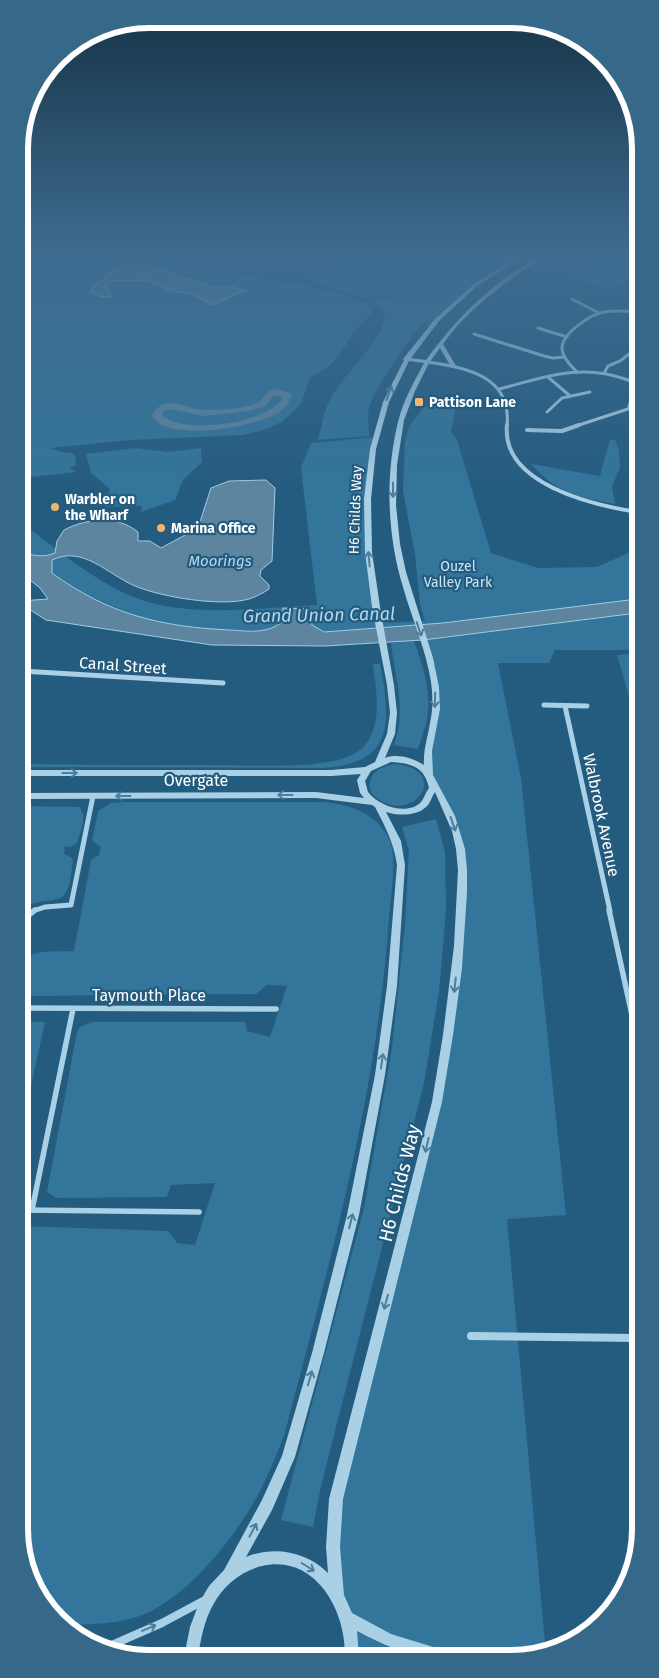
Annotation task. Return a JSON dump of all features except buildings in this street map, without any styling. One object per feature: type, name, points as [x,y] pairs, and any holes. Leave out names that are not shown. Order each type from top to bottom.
[{"type":"street","name":"H6 Childs Way","points":[[380,762],[390,737],[394,719],[386,653],[368,559],[368,492],[375,441],[391,388],[406,359],[424,333]]},
{"type":"street","name":"H6 Childs Way","points":[[337,1594],[333,1547],[336,1499],[435,1110],[455,993],[462,868],[455,831],[446,803],[430,777],[426,759],[435,714],[436,691],[428,652],[411,605],[399,558],[393,494],[397,442],[413,390],[428,362],[449,333]]},
{"type":"street","points":[[555,333],[567,337]]},
{"type":"street","points":[[571,333],[561,348],[565,357],[577,372]]},
{"type":"street","points":[[474,334],[544,356],[554,358],[565,357]]},
{"type":"street","points":[[441,344],[453,366]]},
{"type":"street","points":[[604,373],[608,366],[620,361],[632,352]]},
{"type":"street","points":[[406,359],[471,370],[499,390],[508,411],[506,428],[508,444],[519,462],[532,475],[569,495],[597,504],[632,511]]},
{"type":"street","points":[[499,390],[577,372],[604,373],[632,382]]},
{"type":"street","points":[[549,378],[569,395]]},
{"type":"street","points":[[547,412],[556,402],[569,395],[590,392]]},
{"type":"street","points":[[628,407],[632,396]]},
{"type":"street","points":[[527,430],[562,431],[632,407]]},
{"type":"street","name":"Canal Street","points":[[28,671],[223,683]]},
{"type":"street","points":[[544,705],[587,706]]},
{"type":"street","name":"Walbrook Avenue","points":[[565,706],[631,1012]]},
{"type":"street","points":[[230,1572],[266,1505],[288,1456],[318,1353],[357,1197],[380,1075],[392,986],[401,865],[400,847],[395,833],[362,790],[363,776],[380,762],[390,759],[407,760],[422,767],[430,777],[431,795],[419,807],[399,811],[375,805]]},
{"type":"street","name":"Overgate","points":[[28,773],[331,773],[368,770]]},
{"type":"street","name":"Overgate","points":[[28,796],[316,795],[375,805]]},
{"type":"street","points":[[28,914],[38,908],[71,905],[93,796]]},
{"type":"street","name":"Taymouth Place","points":[[28,1008],[276,1009]]},
{"type":"street","points":[[32,1210],[73,1009]]},
{"type":"street","points":[[28,1210],[199,1212]]},
{"type":"street","points":[[471,1336],[631,1338]]},
{"type":"street","points":[[192,1650],[195,1629],[208,1598],[218,1584],[230,1572],[252,1560],[276,1556],[299,1561],[320,1574],[337,1594],[348,1619],[353,1650]]},
{"type":"street","points":[[112,1645],[162,1623],[208,1598]]},
{"type":"street","points":[[348,1619],[389,1640],[422,1650]]},
{"type":"green space","points":[[28,333],[353,333],[340,354],[329,366],[310,378],[301,404],[283,421],[267,429],[243,435],[130,440],[50,448],[72,453],[75,456],[76,465],[69,468],[76,472],[28,477]]},
{"type":"green space","points":[[378,333],[415,333],[394,362],[372,400],[368,411],[369,436],[317,440],[326,408],[334,393]]},
{"type":"green space","name":"Ouzel Valley Park","points":[[445,403],[456,404],[451,431],[457,440],[491,553],[538,568],[597,567],[632,551],[632,600],[443,623],[324,632],[312,625],[309,610],[271,631],[207,629],[165,624],[136,616],[81,593],[28,556],[28,527],[70,560],[110,586],[146,601],[169,607],[219,610],[317,605],[301,468],[311,443],[376,437],[373,451],[368,559],[379,623],[425,621],[420,604],[415,555],[403,491],[405,442],[409,427],[424,407]]},
{"type":"green space","points":[[610,439],[615,440],[619,451],[620,468],[612,486],[615,504],[579,496],[559,488],[540,474],[531,464],[600,476]]},
{"type":"green space","points":[[135,448],[168,452],[201,448],[202,462],[183,480],[175,500],[141,512],[142,506],[105,507],[110,489],[91,473],[86,454]]},
{"type":"green space","points":[[632,614],[632,650],[555,650],[549,663],[498,663],[521,778],[566,1215],[507,1219],[545,1645],[526,1649],[351,1650],[333,1547],[336,1499],[421,1171],[460,936],[458,840],[429,774],[436,691],[423,640]]},
{"type":"green space","points":[[414,641],[423,669],[428,699],[427,719],[418,749],[394,745],[398,732],[400,707],[391,643]]},
{"type":"green space","points":[[632,654],[632,705],[617,655]]},
{"type":"green space","points":[[373,664],[380,664],[386,704],[386,721],[382,736],[375,749],[363,758],[345,765],[321,768],[28,767],[28,764],[288,766],[338,760],[362,749],[371,736],[376,717],[376,685]]},
{"type":"green space","points":[[394,764],[412,768],[422,776],[424,785],[421,795],[412,802],[400,806],[387,804],[372,794],[370,788],[371,777],[374,773],[383,767]]},
{"type":"green space","points":[[322,802],[342,805],[362,812],[378,823],[385,831],[392,849],[393,878],[383,982],[363,1113],[318,1308],[284,1436],[269,1473],[248,1512],[222,1549],[190,1583],[173,1597],[155,1609],[128,1620],[74,1625],[57,1609],[40,1583],[32,1561],[29,1545],[28,1226],[168,1231],[177,1243],[195,1245],[215,1183],[171,1185],[167,1197],[56,1198],[47,1192],[77,1032],[80,1027],[92,1022],[245,1022],[247,1031],[270,1037],[287,986],[267,985],[256,994],[28,996],[28,959],[33,954],[74,951],[91,860],[99,855],[101,847],[92,841],[98,811],[111,803]]},
{"type":"green space","points":[[28,806],[80,807],[83,814],[83,823],[77,843],[71,847],[65,846],[64,854],[72,858],[73,861],[66,892],[56,900],[28,906]]},
{"type":"green space","points":[[436,819],[445,852],[446,911],[439,992],[424,1083],[321,1486],[313,1527],[281,1520],[364,1208],[392,1048],[405,924],[409,851],[402,827]]},
{"type":"green space","points":[[28,1021],[45,1022],[28,1100]]},
{"type":"water","name":"Moorings","points":[[266,480],[275,488],[272,561],[261,570],[260,576],[269,585],[269,589],[262,593],[249,599],[223,602],[175,597],[135,586],[85,558],[74,556],[63,556],[52,560],[52,573],[94,599],[136,616],[181,626],[205,628],[250,631],[269,629],[281,623],[283,608],[309,609],[312,625],[324,632],[443,623],[632,600],[632,614],[423,640],[325,646],[212,645],[46,620],[28,608],[28,600],[48,599],[40,588],[28,578],[28,554],[38,556],[55,553],[57,541],[64,530],[92,521],[111,521],[121,523],[138,532],[138,541],[150,541],[161,548],[198,528],[211,488],[229,481]]},
{"type":"waterway","points":[[273,392],[288,395],[285,402],[275,412],[216,427],[191,429],[170,424],[158,418],[157,415],[160,410],[171,406],[203,413],[249,408],[262,404],[273,392]]},
{"type":"place","name":"Pattison Lane","points":[[419,402]]},
{"type":"place","name":"Warbler on the Wharf","points":[[55,507]]},
{"type":"place","name":"Marina Office","points":[[161,528]]},
{"type":"water label","name":"Grand Union Canal","points":[[319,615]]}]
